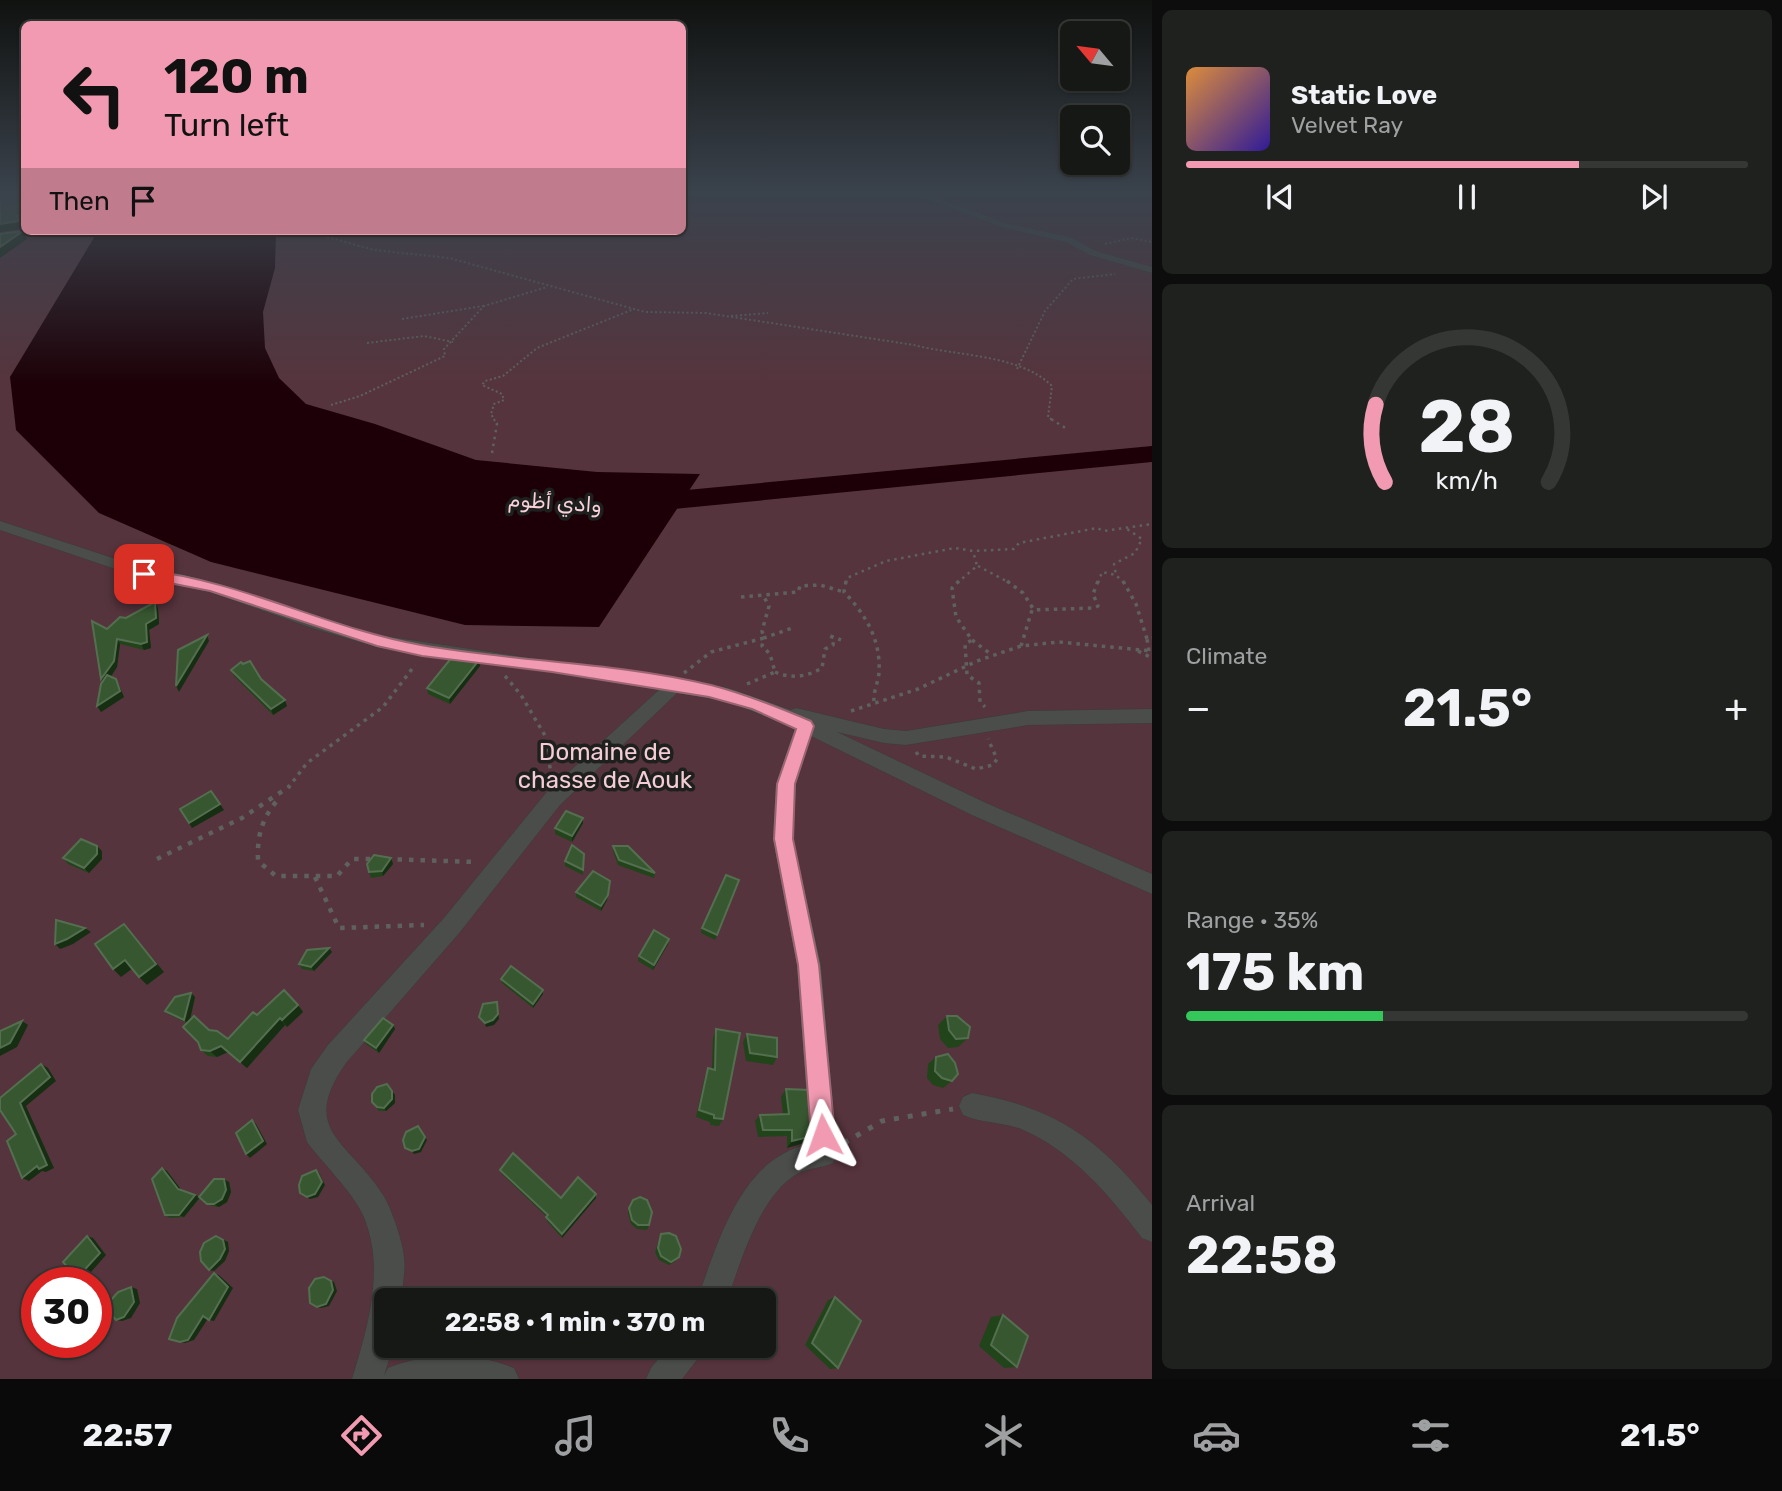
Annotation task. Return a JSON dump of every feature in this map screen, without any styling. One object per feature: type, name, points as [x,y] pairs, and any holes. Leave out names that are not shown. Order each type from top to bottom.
[{"type":"street","points":[[1110,256],[1150,270]]},
{"type":"street","points":[[0,525],[144,574],[176,578],[215,588],[318,624],[422,650],[709,691],[785,715],[884,737],[906,738],[1028,718],[1152,716]]},
{"type":"street","points":[[368,1379],[384,1325],[390,1257],[374,1206],[316,1133],[311,1110],[320,1078],[337,1054],[452,925],[553,799],[674,686]]},
{"type":"street","points":[[816,723],[979,809],[1152,884]]},
{"type":"street","points":[[717,1288],[738,1234],[767,1180],[790,1163],[824,1154],[808,965],[783,839],[786,784],[816,723]]},
{"type":"street","points":[[972,1106],[1020,1116],[1068,1140],[1110,1176],[1152,1228]]},
{"type":"street","points":[[662,1379],[679,1358]]},
{"type":"street","points":[[399,1379],[428,1371],[483,1373],[503,1379]]},
{"type":"path","points":[[434,256],[449,258],[634,309],[682,310],[729,316],[757,323],[914,345],[943,354],[983,356],[1043,377],[1052,386],[1048,417],[1067,429]]},
{"type":"path","points":[[1017,369],[1045,311],[1073,279],[1150,270]]},
{"type":"path","points":[[402,319],[484,306],[549,286]]},
{"type":"path","points":[[331,405],[350,402],[396,376],[430,366],[445,356],[444,349],[454,342],[461,330],[481,314],[484,306]]},
{"type":"path","points":[[492,453],[497,424],[491,414],[494,404],[504,400],[502,394],[482,385],[485,381],[503,376],[537,348],[634,309]]},
{"type":"path","points":[[729,316],[768,313]]},
{"type":"path","points":[[367,343],[424,336],[454,342]]},
{"type":"path","points":[[844,592],[847,578],[886,561],[955,548],[973,551],[1014,549],[1019,543],[1097,528],[1104,531],[1152,524]]},
{"type":"path","points":[[1116,575],[1114,564],[1136,553],[1142,539],[1126,528]]},
{"type":"path","points":[[973,551],[977,566],[992,577],[1012,581],[1034,610]]},
{"type":"path","points":[[977,566],[972,567],[952,588],[956,617],[972,640],[992,655]]},
{"type":"path","points":[[816,723],[874,701],[918,689],[992,655],[1021,646],[1059,642],[1151,651],[1149,638],[1124,580],[1116,575],[1102,572],[1093,594],[1098,607],[1073,611],[1034,610]]},
{"type":"path","points":[[741,597],[798,592],[800,586],[820,585],[844,592],[863,610],[877,636],[878,682],[874,701]]},
{"type":"path","points":[[764,597],[769,606],[762,631],[762,646],[770,654],[775,672],[783,677],[811,676],[822,668],[825,649],[833,645],[834,638],[828,635],[841,639]]},
{"type":"path","points":[[1021,646],[1034,610]]},
{"type":"path","points":[[674,686],[697,658],[735,643],[785,633],[795,627]]},
{"type":"path","points":[[906,738],[919,756],[946,757],[975,769],[993,765],[997,759],[982,726],[988,709],[980,702],[979,683],[967,675],[965,644],[972,640]]},
{"type":"path","points":[[1132,648],[1152,658]]},
{"type":"path","points":[[422,650],[407,682],[344,738],[307,763],[304,772],[264,815],[256,839],[258,861],[276,876],[315,877],[337,876],[352,859],[503,863]]},
{"type":"path","points":[[490,659],[521,695],[547,739],[553,799]]},
{"type":"path","points":[[709,691],[723,683],[741,685],[762,681],[775,672]]},
{"type":"path","points":[[157,859],[280,798]]},
{"type":"path","points":[[315,877],[339,928],[452,925]]},
{"type":"path","points":[[824,1154],[882,1121],[972,1106]]},
{"type":"green space","name":"Domaine de chasse de Aouk","points":[[0,256],[1152,256],[1152,1379],[0,1379]]},
{"type":"water","points":[[83,256],[275,256],[275,268],[263,312],[265,348],[279,378],[306,404],[375,424],[476,460],[597,472],[700,474],[599,627],[465,625],[211,562],[99,513],[16,430],[10,377]]},
{"type":"building","points":[[155,602],[156,618],[146,624],[147,642],[141,644],[117,639],[114,661],[101,679],[92,621],[107,629],[120,617],[126,618]]},
{"type":"building","points":[[207,635],[176,686],[178,650]]},
{"type":"building","points":[[452,657],[479,660],[449,698],[427,688]]},
{"type":"building","points":[[250,661],[261,679],[285,700],[271,709],[231,670],[241,662],[243,664]]},
{"type":"building","points":[[107,675],[116,679],[120,691],[97,706],[101,684]]},
{"type":"building","points":[[211,791],[220,804],[189,823],[180,809]]},
{"type":"building","points":[[566,811],[583,818],[572,836],[555,828]]},
{"type":"building","points":[[81,839],[97,846],[97,854],[84,868],[63,858]]},
{"type":"building","points":[[572,845],[584,854],[583,870],[565,861]]},
{"type":"building","points":[[613,846],[628,846],[655,873],[619,860]]},
{"type":"building","points":[[374,855],[391,858],[382,871],[369,872],[367,864]]},
{"type":"building","points":[[593,871],[610,881],[608,895],[601,906],[576,892]]},
{"type":"building","points":[[726,875],[739,880],[717,935],[702,928]]},
{"type":"building","points":[[56,920],[85,928],[55,944]]},
{"type":"building","points":[[124,924],[156,964],[139,977],[125,960],[113,969],[95,944]]},
{"type":"building","points":[[654,930],[669,939],[654,965],[639,956]]},
{"type":"building","points":[[329,948],[311,967],[299,964],[307,950]]},
{"type":"building","points":[[511,966],[543,990],[533,1004],[501,979]]},
{"type":"building","points":[[284,990],[298,1005],[282,1020],[280,1018],[240,1062],[221,1046],[210,1051],[201,1050],[198,1042],[183,1027],[194,1016],[209,1030],[217,1031],[228,1039],[253,1012],[257,1015]]},
{"type":"building","points":[[191,993],[184,1020],[165,1011],[175,997]]},
{"type":"building","points":[[497,1002],[498,1014],[485,1023],[479,1017],[483,1004]]},
{"type":"building","points":[[947,1016],[957,1016],[970,1027],[968,1038],[956,1039],[949,1030]]},
{"type":"building","points":[[383,1018],[393,1025],[376,1048],[364,1040]]},
{"type":"building","points":[[22,1021],[10,1043],[0,1048],[0,1031]]},
{"type":"building","points":[[716,1029],[740,1033],[723,1119],[714,1118],[714,1115],[699,1110],[708,1068],[715,1070]]},
{"type":"building","points":[[747,1034],[777,1038],[777,1057],[750,1053]]},
{"type":"building","points":[[948,1054],[955,1063],[958,1074],[952,1081],[942,1078],[935,1071],[936,1057]]},
{"type":"building","points":[[41,1064],[50,1077],[20,1103],[47,1165],[39,1169],[37,1166],[22,1178],[7,1141],[16,1134],[0,1110],[0,1098]]},
{"type":"building","points":[[387,1084],[392,1091],[392,1099],[384,1108],[377,1107],[372,1102],[372,1094],[377,1087]]},
{"type":"building","points":[[786,1089],[810,1090],[813,1136],[792,1141],[792,1130],[763,1130],[760,1115],[789,1114]]},
{"type":"building","points":[[252,1120],[263,1141],[246,1154],[236,1133]]},
{"type":"building","points":[[418,1126],[425,1137],[419,1149],[412,1151],[405,1148],[403,1140],[406,1132]]},
{"type":"building","points":[[513,1153],[561,1198],[578,1177],[596,1194],[562,1234],[546,1217],[548,1215],[500,1170]]},
{"type":"building","points":[[162,1168],[178,1189],[195,1195],[179,1215],[165,1215],[152,1179]]},
{"type":"building","points":[[316,1170],[322,1182],[315,1194],[307,1197],[300,1193],[302,1176]]},
{"type":"building","points":[[214,1179],[224,1179],[226,1190],[222,1199],[214,1204],[207,1204],[199,1197]]},
{"type":"building","points":[[640,1197],[647,1200],[652,1212],[649,1225],[638,1225],[632,1220],[629,1208],[633,1200]]},
{"type":"building","points":[[661,1234],[676,1236],[681,1249],[679,1257],[671,1262],[661,1256],[658,1248]]},
{"type":"building","points":[[87,1236],[100,1253],[87,1267],[67,1267],[63,1262]]},
{"type":"building","points":[[216,1236],[223,1240],[225,1249],[209,1270],[201,1261],[200,1252],[204,1243]]},
{"type":"building","points":[[214,1273],[228,1287],[209,1320],[203,1316],[188,1340],[180,1342],[169,1339],[177,1318]]},
{"type":"building","points":[[324,1277],[331,1281],[333,1290],[326,1304],[317,1307],[310,1303],[309,1288],[315,1279]]},
{"type":"building","points":[[131,1287],[134,1302],[124,1317],[116,1320],[112,1316],[112,1299],[118,1292]]},
{"type":"building","points":[[835,1297],[861,1321],[838,1368],[812,1343]]},
{"type":"building","points":[[1003,1315],[1028,1336],[1017,1367],[991,1345]]},
{"type":"waterway","name":"وادي أظوم","points":[[633,504],[1152,454]]},
{"type":"route","points":[[144,574],[176,578],[215,588],[318,624],[377,641],[422,650],[552,666],[618,679],[709,691],[757,704],[805,726],[786,784],[783,839],[808,965],[823,1135]]}]
